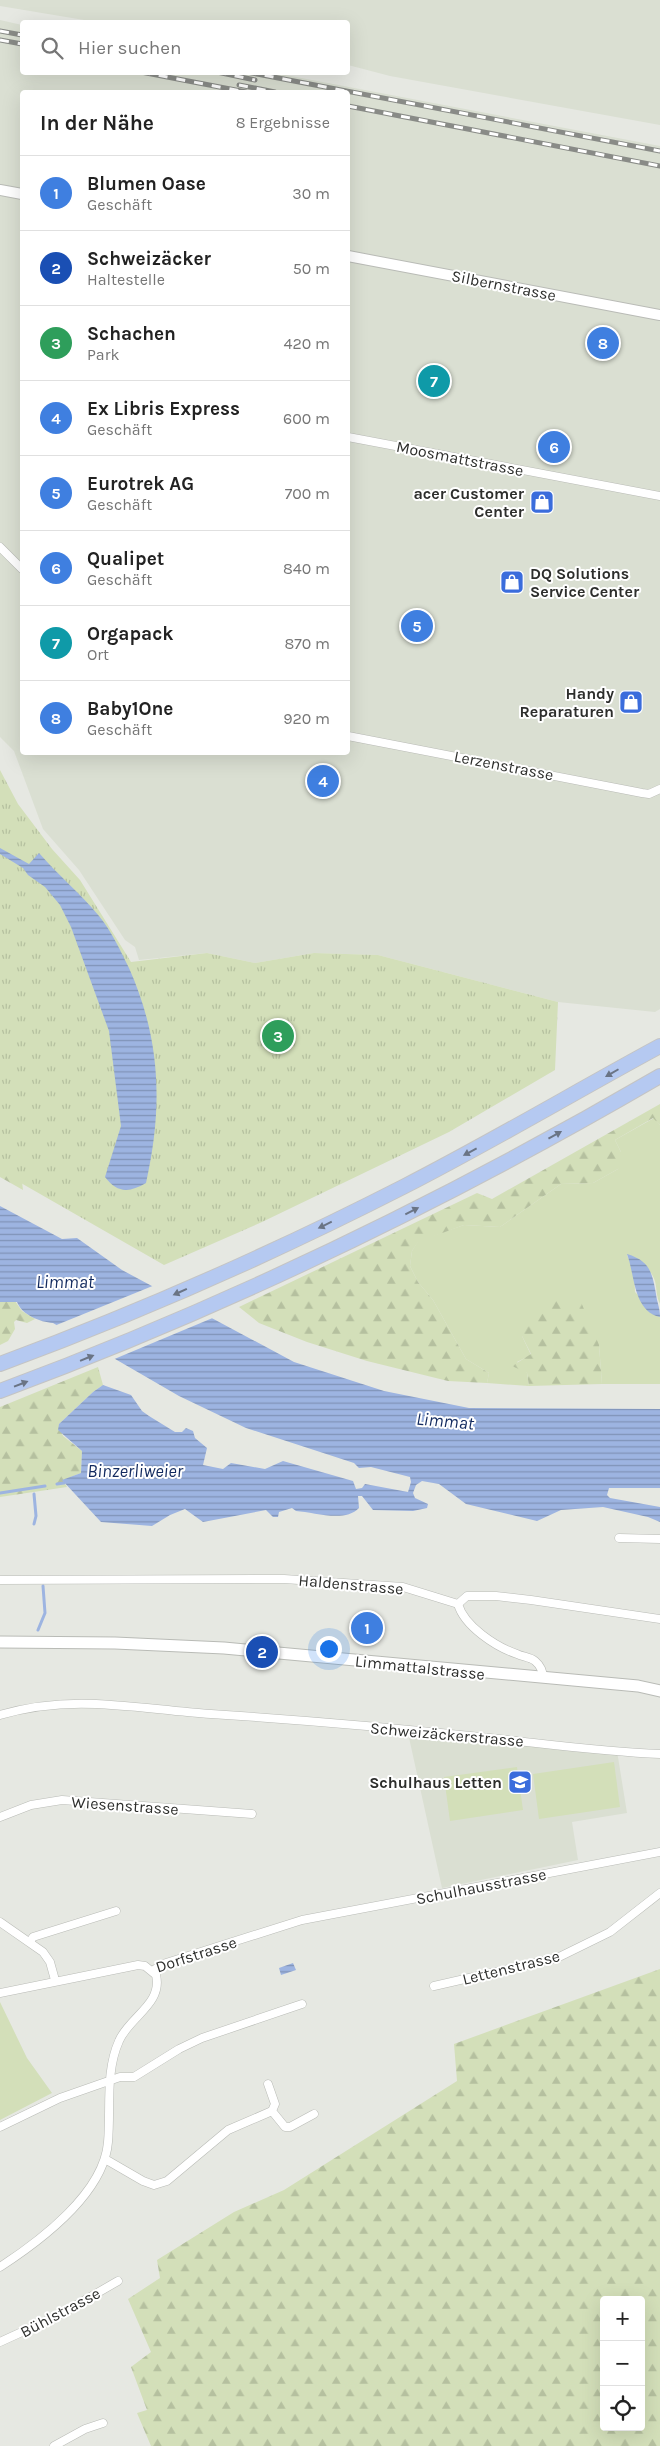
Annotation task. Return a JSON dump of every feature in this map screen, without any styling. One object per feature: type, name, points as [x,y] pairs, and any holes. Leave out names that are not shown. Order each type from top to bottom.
[{"type":"highway","points":[[6,1362],[224,1272],[412,1182],[658,1046]]},
{"type":"highway","points":[[0,1392],[254,1287],[461,1186],[660,1076]]},
{"type":"main road","name":"Limmattalstrasse","points":[[0,1642],[97,1642],[224,1648],[638,1686],[660,1691]]},
{"type":"street","points":[[0,190],[20,194]]},
{"type":"street","name":"Silbernstrasse","points":[[350,256],[660,315]]},
{"type":"street","name":"Moosmattstrasse","points":[[350,437],[660,496]]},
{"type":"street","points":[[0,547],[20,567]]},
{"type":"street","name":"Lerzenstrasse","points":[[350,736],[642,793],[649,794],[660,789]]},
{"type":"street","points":[[619,1538],[660,1540]]},
{"type":"street","name":"Haldenstrasse","points":[[0,1580],[284,1579],[403,1587],[458,1604]]},
{"type":"street","points":[[543,1678],[543,1671],[536,1661],[501,1647],[486,1637],[460,1613],[458,1604],[468,1596],[496,1596],[660,1619]]},
{"type":"street","name":"Schweizäckerstrasse","points":[[0,1715],[53,1705],[91,1702],[660,1754]]},
{"type":"street","name":"Wiesenstrasse","points":[[0,1817],[31,1805],[62,1800],[252,1814]]},
{"type":"street","name":"Schulhausstrasse","points":[[302,1920],[660,1852]]},
{"type":"street","name":"Lettenstrasse","points":[[434,1986],[557,1958],[610,1932],[660,1893]]},
{"type":"street","points":[[30,1942],[33,1937],[116,1911]]},
{"type":"street","name":"Dorfstrasse","points":[[0,1993],[55,1980],[138,1965],[145,1966],[152,1971],[163,1964],[302,1920]]},
{"type":"street","points":[[0,1922],[43,1952],[50,1962],[55,1980]]},
{"type":"street","points":[[0,2267],[51,2228],[79,2202],[94,2181],[105,2159],[108,2144],[112,2062],[125,2027],[156,1994],[158,1982],[152,1971]]},
{"type":"street","points":[[0,2127],[60,2098],[120,2076],[134,2077],[148,2070],[179,2048],[202,2038],[302,2004]]},
{"type":"street","points":[[105,2159],[142,2181],[154,2185],[167,2181],[222,2134],[272,2111],[275,2104],[268,2084]]},
{"type":"street","points":[[272,2111],[285,2126],[290,2128],[314,2114]]},
{"type":"street","name":"Bühlstrasse","points":[[0,2342],[59,2315],[118,2281]]},
{"type":"street","points":[[54,2446],[85,2429],[103,2423]]},
{"type":"shaded area","points":[[0,0],[660,0],[660,125],[390,76],[350,66],[350,20],[84,20],[0,6]]},
{"type":"shaded area","points":[[0,20],[20,25],[20,75],[286,75],[660,146],[660,1009],[655,1012],[558,1002],[378,955],[314,953],[255,963],[207,953],[139,960],[135,947],[125,940],[79,870],[43,829],[14,751],[0,737]]},
{"type":"shaded area","name":"Schulhaus Letten","points":[[408,1733],[617,1751],[627,1813],[572,1822],[578,1860],[442,1888]]},
{"type":"green space","points":[[0,770],[18,804],[52,849],[80,880],[131,962],[207,953],[255,963],[314,953],[378,955],[558,1002],[555,1070],[449,1132],[262,1222],[164,1265],[0,1171]]},
{"type":"green space","points":[[660,1104],[660,1125],[653,1118],[615,1140],[621,1152],[627,1158],[618,1169],[593,1183],[561,1184],[500,1227],[464,1225],[418,1242],[412,1251],[410,1266],[418,1282],[433,1300],[466,1359],[489,1373],[487,1383],[448,1381],[367,1361],[307,1342],[259,1323],[239,1307],[477,1193],[492,1199]]},
{"type":"green space","points":[[654,1118],[660,1125],[660,1304],[651,1272],[640,1261],[627,1255],[634,1271],[635,1292],[660,1317],[660,1384],[602,1384],[599,1345],[522,1336],[531,1355],[517,1362],[527,1373],[529,1386],[487,1383],[489,1373],[466,1359],[433,1300],[418,1282],[410,1266],[412,1251],[418,1241],[464,1225],[500,1227],[561,1184],[593,1183],[618,1169],[621,1152],[615,1140]]},
{"type":"green space","points":[[0,1138],[20,1164],[23,1190],[0,1177]]},
{"type":"green space","points":[[562,1298],[581,1302],[599,1345],[602,1384],[529,1386],[527,1373],[512,1366],[531,1354],[522,1336],[524,1320],[543,1305]]},
{"type":"green space","points":[[15,1301],[22,1311],[35,1319],[27,1323],[16,1320],[14,1322],[15,1329],[8,1341],[0,1345],[0,1302]]},
{"type":"green space","points":[[98,1367],[103,1385],[59,1424],[63,1436],[82,1451],[81,1473],[63,1480],[67,1487],[0,1497],[0,1407]]},
{"type":"green space","points":[[614,1762],[620,1807],[539,1819],[533,1774]]},
{"type":"green space","points":[[517,1767],[523,1810],[450,1821],[444,1777]]},
{"type":"green space","points":[[660,1969],[660,2446],[151,2446],[137,2413],[147,2410],[131,2367],[151,2352],[128,2299],[160,2278],[157,2260],[234,2212],[284,2190],[457,2081],[454,2044]]},
{"type":"green space","points":[[0,2002],[27,2058],[52,2093],[0,2120]]},
{"type":"water","points":[[0,848],[29,864],[39,853],[84,900],[104,922],[112,935],[140,995],[148,1021],[153,1048],[157,1101],[146,1183],[134,1189],[119,1189],[105,1177],[121,1126],[109,1031],[71,927],[60,905],[45,887],[28,875],[23,868],[0,854]]},
{"type":"water","name":"Limmat","points":[[0,1206],[62,1239],[77,1238],[122,1270],[294,1362],[384,1391],[469,1408],[660,1409],[660,1488],[609,1488],[607,1495],[610,1498],[660,1507],[660,1522],[648,1517],[603,1507],[561,1510],[537,1521],[466,1504],[439,1484],[422,1481],[416,1485],[413,1493],[415,1498],[428,1504],[427,1508],[413,1511],[373,1510],[362,1496],[358,1496],[359,1508],[346,1515],[338,1516],[296,1511],[292,1508],[279,1512],[278,1517],[273,1517],[266,1510],[203,1522],[185,1509],[170,1515],[152,1526],[101,1522],[62,1480],[81,1473],[82,1451],[58,1430],[59,1424],[103,1385],[131,1395],[142,1411],[175,1432],[182,1432],[186,1428],[193,1431],[195,1438],[207,1448],[203,1465],[223,1469],[231,1463],[265,1469],[283,1461],[353,1481],[356,1489],[362,1488],[365,1484],[408,1492],[411,1482],[410,1477],[371,1467],[359,1468],[354,1463],[246,1428],[179,1396],[53,1323],[32,1317],[19,1307],[17,1302],[0,1302]]},
{"type":"water","points":[[627,1254],[641,1260],[649,1268],[660,1310],[660,1317],[645,1308],[640,1300]]},
{"type":"water","points":[[293,1963],[296,1970],[281,1975],[279,1968]]},
{"type":"pier","points":[[155,1285],[215,1317],[112,1360],[54,1326]]},
{"type":"waterway","points":[[57,1484],[64,1483]]},
{"type":"waterway","points":[[0,1493],[45,1486]]},
{"type":"waterway","points":[[34,1494],[36,1516],[34,1524]]},
{"type":"waterway","points":[[38,1630],[45,1613],[43,1586]]},
{"type":"railway","points":[[0,31],[20,35]]},
{"type":"railway","points":[[0,40],[20,44]]},
{"type":"railway","points":[[157,75],[236,90]]},
{"type":"railway","points":[[231,75],[255,80]]},
{"type":"railway","points":[[263,75],[341,90]]},
{"type":"railway","points":[[239,85],[265,90]]},
{"type":"railway","points":[[350,92],[660,151]]},
{"type":"railway","points":[[350,106],[660,166]]},
{"type":"place","name":"Baby1One","points":[[603,343]]},
{"type":"place","name":"Orgapack","points":[[434,381]]},
{"type":"place","name":"Qualipet","points":[[554,447]]},
{"type":"place","name":"acer Customer Center","points":[[542,502]]},
{"type":"place","name":"DQ Solutions Service Center","points":[[512,582]]},
{"type":"place","name":"Eurotrek AG","points":[[417,626]]},
{"type":"place","name":"Handy Reparaturen","points":[[631,702]]},
{"type":"place","name":"Ex Libris Express","points":[[323,781]]},
{"type":"place","name":"Schachen","points":[[278,1036]]},
{"type":"place","name":"Blumen Oase","points":[[367,1628]]},
{"type":"place","name":"Schweizäcker","points":[[262,1652]]},
{"type":"place","name":"Schulhaus Letten","points":[[520,1782]]},
{"type":"water label","name":"Binzerliweier","points":[[135,1471]]}]
